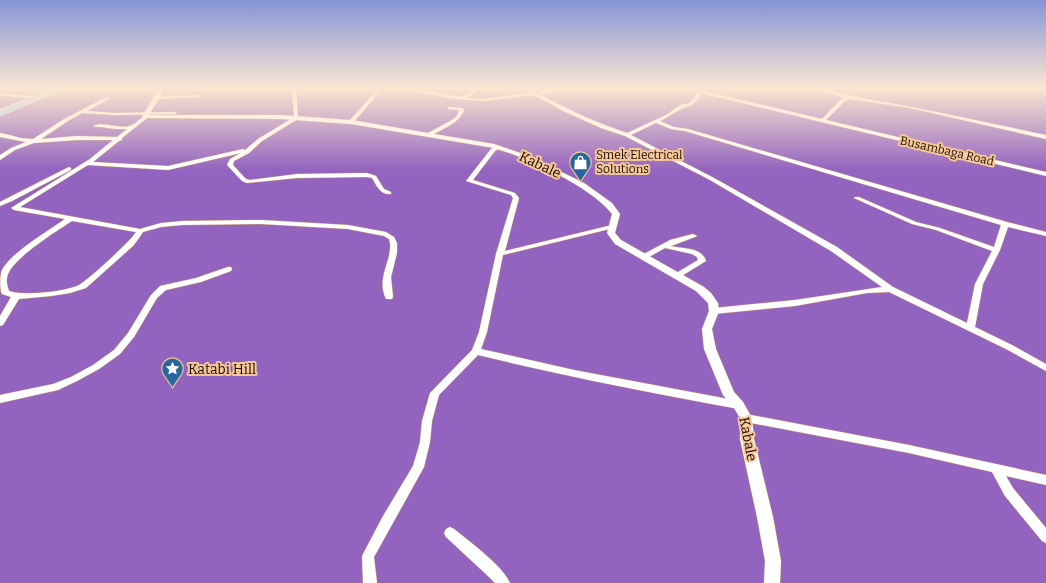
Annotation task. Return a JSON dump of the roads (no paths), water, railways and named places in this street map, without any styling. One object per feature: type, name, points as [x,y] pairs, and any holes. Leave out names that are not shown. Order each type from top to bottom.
[{"type":"street","points":[[0,158],[14,149],[34,141],[77,115]]},
{"type":"street","points":[[145,115],[120,139],[90,161],[14,208],[140,231],[161,225],[182,223],[246,222],[348,227],[386,234],[392,238],[395,251],[387,277],[389,296]]},
{"type":"street","name":"Kabale","points":[[155,115],[296,118],[351,122],[498,147],[526,157],[567,177],[609,203],[616,214],[611,233],[618,242],[677,275],[707,295],[713,303],[714,311],[707,329],[710,349],[729,395],[739,405],[746,418],[747,439],[765,517],[773,561],[772,583]]},
{"type":"street","points":[[351,122],[357,115]]},
{"type":"street","points":[[428,135],[454,121],[459,115]]},
{"type":"street","points":[[577,115],[603,127],[627,135],[726,187],[834,249],[890,289],[970,328],[1046,368]]},
{"type":"street","points":[[627,135],[669,115]]},
{"type":"street","name":"Busambaga Road","points":[[798,115],[1046,174]]},
{"type":"street","points":[[823,121],[829,115]]},
{"type":"street","points":[[947,115],[1046,137]]},
{"type":"street","points":[[296,118],[264,137],[250,149],[232,160],[230,165],[244,180],[249,182],[297,176],[367,176],[374,177],[382,190],[389,193]]},
{"type":"street","points":[[657,122],[673,128],[686,130],[1005,224],[1046,234]]},
{"type":"street","points":[[96,126],[108,126],[112,128],[133,127]]},
{"type":"street","points":[[0,135],[24,141],[77,138],[120,139]]},
{"type":"street","points":[[370,583],[368,556],[387,520],[418,468],[427,421],[435,393],[476,350],[490,305],[500,254],[516,198],[513,194],[502,190],[469,181],[493,150],[498,147]]},
{"type":"street","points":[[0,204],[69,169],[90,161],[168,168],[250,149]]},
{"type":"street","points":[[857,198],[914,223],[938,229],[996,250]]},
{"type":"street","points":[[70,219],[29,247],[8,265],[3,276],[5,292],[16,296],[76,290],[83,286],[130,244],[137,237],[140,231]]},
{"type":"street","points":[[970,328],[979,284],[996,250],[1005,224]]},
{"type":"street","points":[[500,254],[612,227]]},
{"type":"street","points":[[644,256],[664,246],[693,236]]},
{"type":"street","points":[[664,246],[694,252],[701,255],[702,261],[677,275]]},
{"type":"street","points":[[0,399],[55,387],[96,367],[117,352],[131,335],[154,297],[163,288],[170,285],[198,280],[228,269]]},
{"type":"street","points":[[714,311],[795,303],[867,291],[890,289]]},
{"type":"street","points":[[0,323],[16,296]]},
{"type":"street","points":[[476,350],[519,362],[739,405]]},
{"type":"street","points":[[746,418],[909,449],[1046,480]]},
{"type":"street","points":[[995,468],[1009,492],[1046,537]]},
{"type":"street","points":[[450,533],[494,572],[503,583]]},
{"type":"place","name":"Smek Electrical Solutions","points":[[580,182]]},
{"type":"place","name":"Katabi Hill","points":[[173,388]]}]
